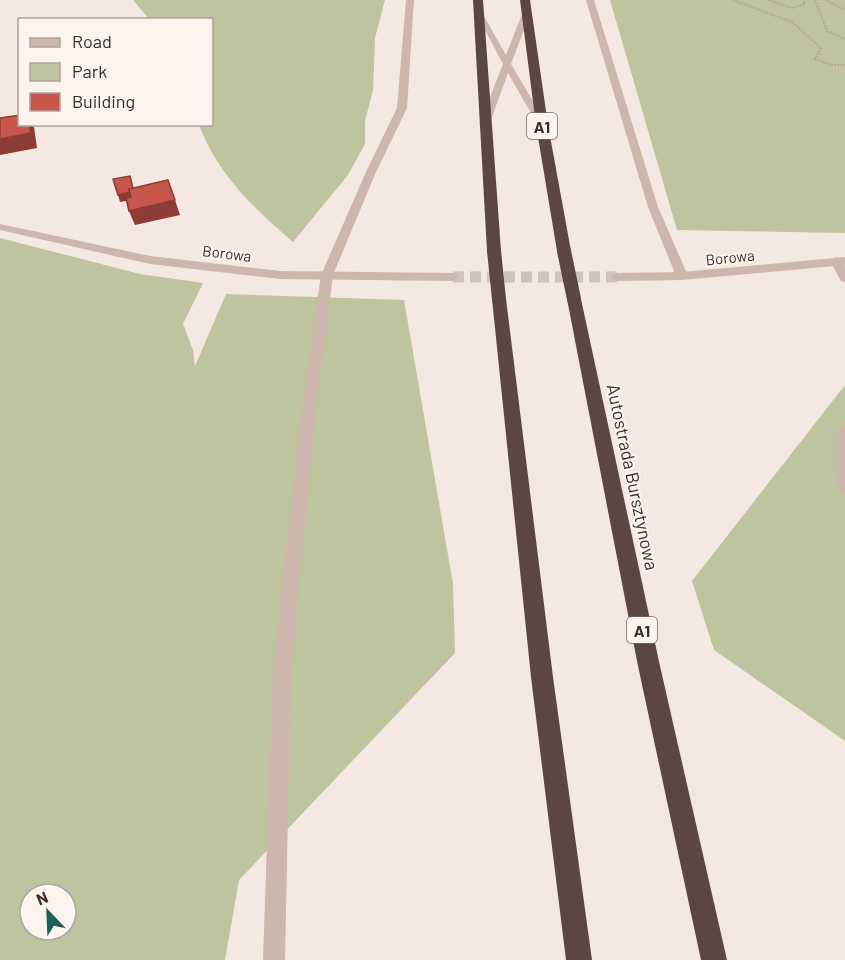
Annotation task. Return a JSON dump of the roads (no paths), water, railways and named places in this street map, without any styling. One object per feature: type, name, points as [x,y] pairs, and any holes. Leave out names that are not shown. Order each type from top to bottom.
[{"type":"highway","points":[[478,0],[484,124],[499,299],[542,677],[579,960]]},
{"type":"highway","name":"Autostrada Bursztynowa","points":[[525,0],[542,125],[564,251],[652,677],[714,960]]},
{"type":"street","points":[[274,960],[282,669],[309,408],[327,275],[402,108],[410,0]]},
{"type":"street","points":[[590,0],[653,207],[682,276]]},
{"type":"street","points":[[478,13],[542,125]]},
{"type":"street","points":[[484,124],[526,14]]},
{"type":"street","name":"Borowa","points":[[0,227],[150,260],[280,275],[453,277]]},
{"type":"street","points":[[840,261],[845,278]]},
{"type":"street","name":"Borowa","points":[[617,277],[682,276],[840,261]]},
{"type":"street","points":[[845,432],[842,438],[845,487]]},
{"type":"tunnel","points":[[453,277],[617,277]]}]
